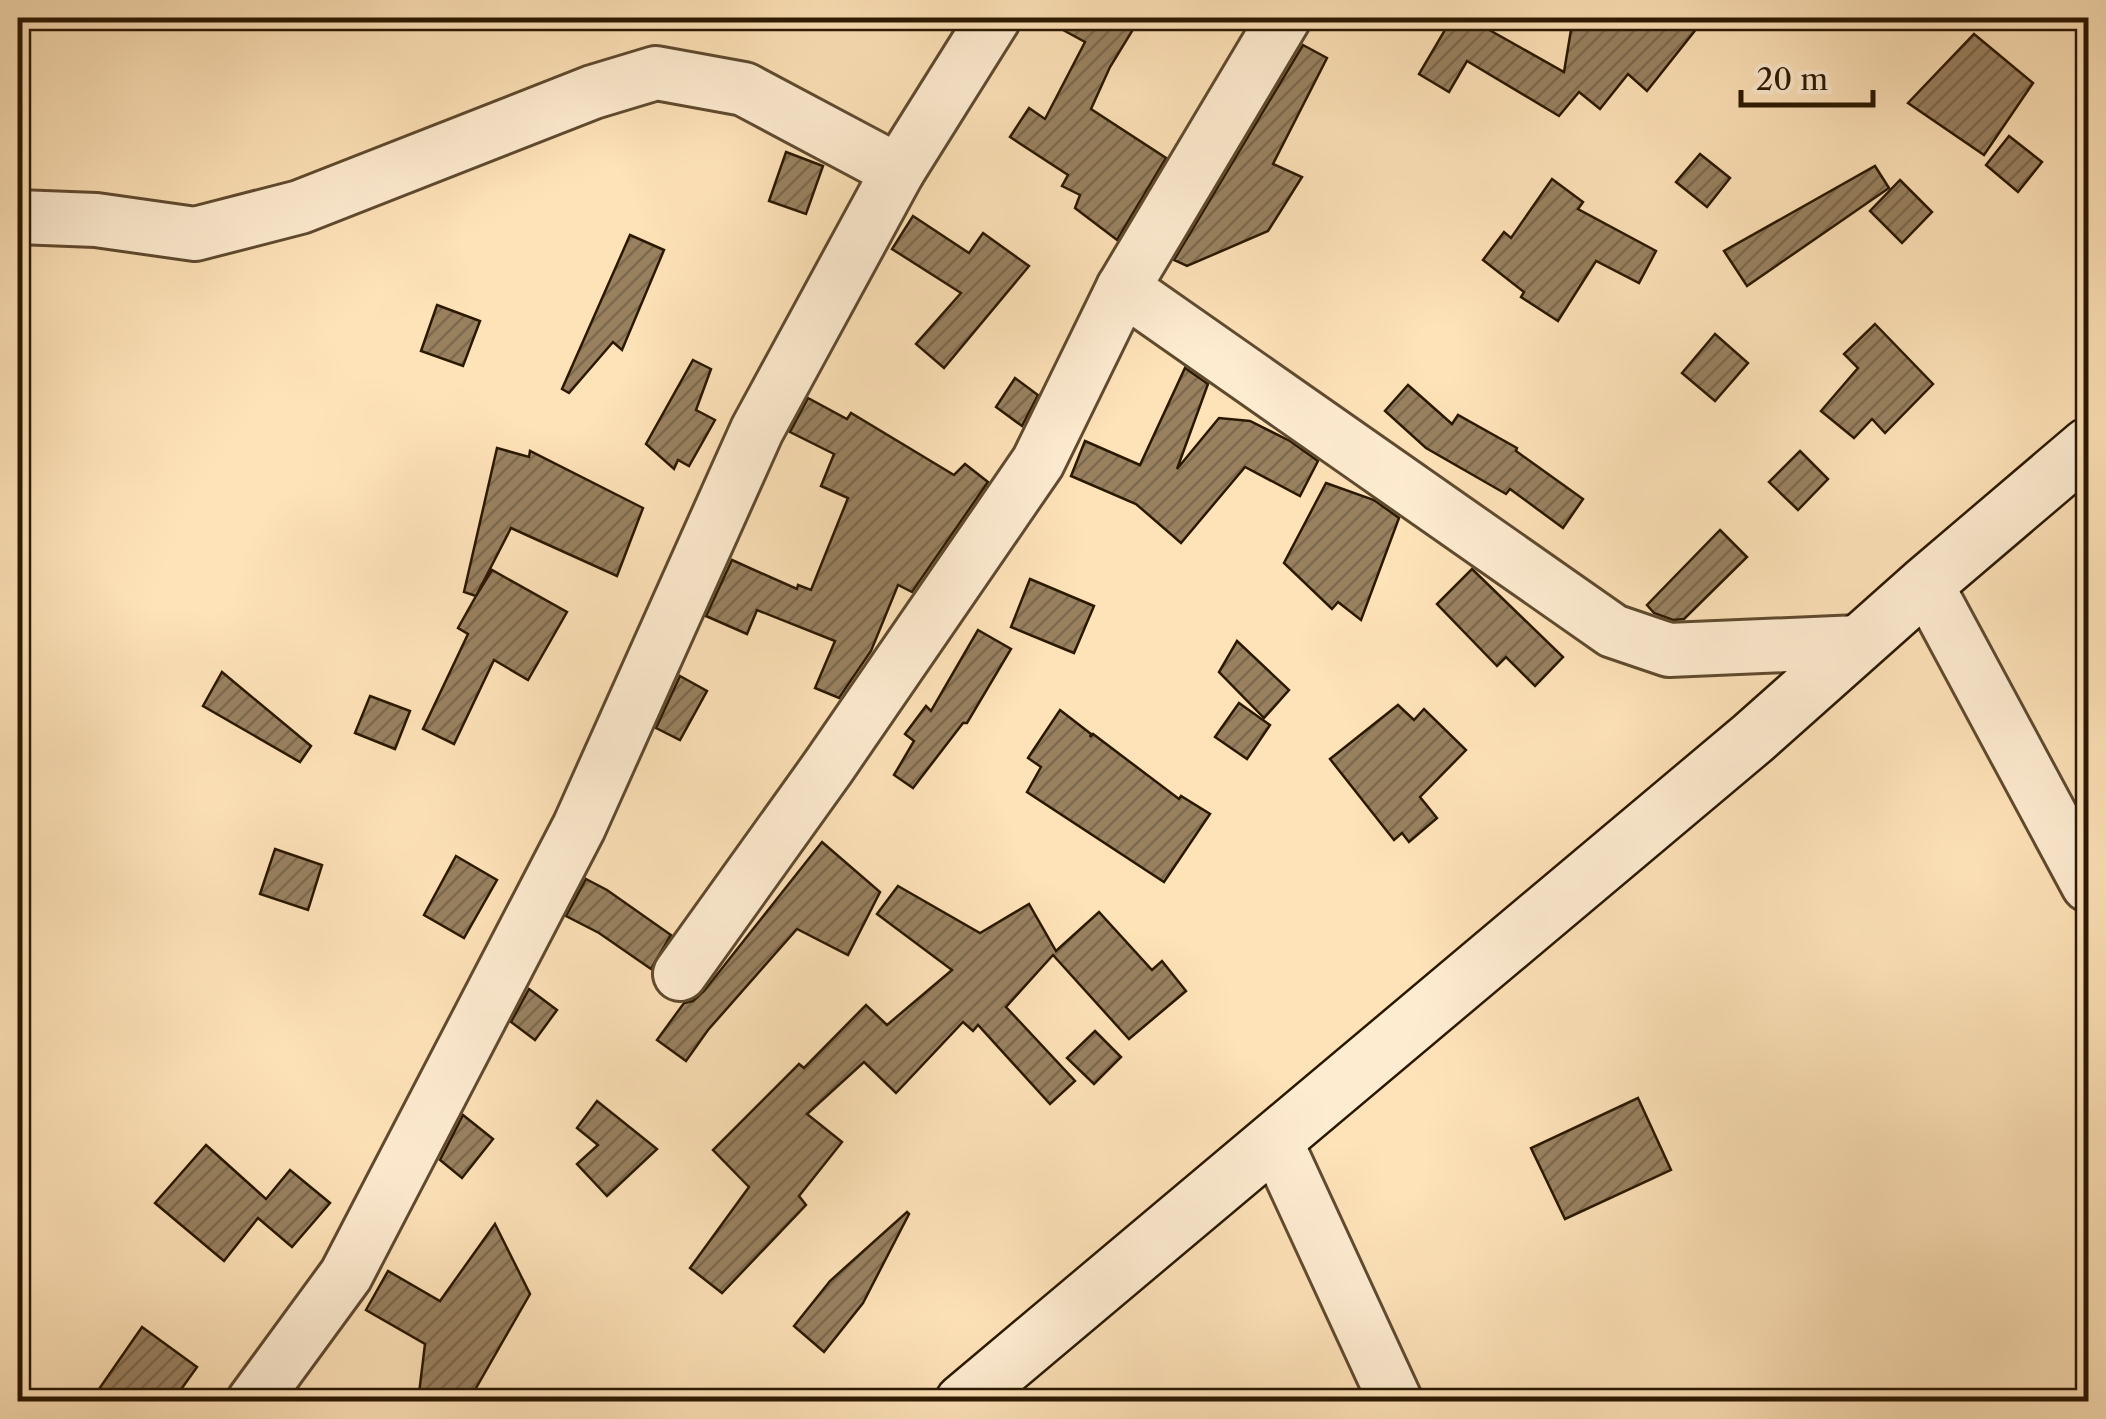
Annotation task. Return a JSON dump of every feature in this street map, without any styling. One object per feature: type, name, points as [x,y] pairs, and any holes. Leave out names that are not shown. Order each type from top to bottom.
[{"type":"main road","points":[[962,1402],[1738,751],[2088,446]]},
{"type":"street","points":[[253,1402],[346,1275],[579,827],[757,430],[898,171],[994,18]]},
{"type":"street","points":[[680,974],[1038,462],[1123,288],[1284,18]]},
{"type":"street","points":[[18,216],[96,220],[195,234],[300,207],[593,92],[656,73],[744,89],[898,171]]},
{"type":"street","points":[[1123,288],[1612,631],[1669,650],[1860,642]]},
{"type":"street","points":[[1926,584],[2088,885]]},
{"type":"street","points":[[1275,1140],[1396,1402]]},
{"type":"building","points":[[1041,18],[1140,18],[1110,67],[1091,109],[1166,158],[1117,240],[1075,208],[1080,195],[1062,186],[1068,175],[1010,137],[1029,108],[1045,119],[1085,42]]},
{"type":"building","points":[[1452,18],[1468,18],[1564,72],[1573,18],[1705,18],[1647,91],[1628,74],[1600,109],[1579,92],[1559,116],[1467,61],[1449,92],[1419,74]]},
{"type":"building","points":[[1974,34],[2033,83],[1984,155],[1908,103]]},
{"type":"building","points":[[1303,45],[1327,58],[1273,164],[1302,177],[1268,231],[1187,266],[1174,260]]},
{"type":"building","points":[[2009,136],[2042,162],[2018,192],[1986,165]]},
{"type":"building","points":[[786,152],[823,166],[806,214],[769,201]]},
{"type":"building","points":[[1700,154],[1730,178],[1707,207],[1676,182]]},
{"type":"building","points":[[1875,166],[1889,188],[1747,286],[1724,251]]},
{"type":"building","points":[[1552,179],[1583,202],[1578,209],[1656,251],[1639,283],[1596,261],[1558,321],[1521,297],[1524,292],[1483,260],[1504,232],[1511,238]]},
{"type":"building","points":[[1900,180],[1932,212],[1902,243],[1870,211]]},
{"type":"building","points":[[913,216],[969,253],[983,233],[1029,266],[944,368],[916,344],[961,293],[892,249]]},
{"type":"building","points":[[630,235],[664,250],[622,350],[613,342],[569,393],[562,389]]},
{"type":"building","points":[[437,305],[480,321],[463,366],[421,351]]},
{"type":"building","points":[[1875,324],[1933,384],[1885,433],[1872,419],[1854,438],[1821,411],[1858,368],[1844,354]]},
{"type":"building","points":[[1715,334],[1748,363],[1715,401],[1682,373]]},
{"type":"building","points":[[693,360],[711,369],[696,410],[715,420],[689,466],[678,460],[674,469],[646,444]]},
{"type":"building","points":[[1185,368],[1208,384],[1177,469],[1219,418],[1250,421],[1290,441],[1318,461],[1300,496],[1245,467],[1181,543],[1136,504],[1071,476],[1085,441],[1140,465]]},
{"type":"building","points":[[1015,378],[1038,395],[1022,426],[996,407]]},
{"type":"building","points":[[1408,385],[1452,424],[1458,415],[1517,448],[1583,499],[1563,528],[1510,489],[1506,494],[1426,448],[1385,411]]},
{"type":"building","points":[[808,398],[847,419],[851,413],[954,475],[965,464],[988,482],[912,592],[898,585],[871,651],[839,698],[815,688],[835,641],[757,610],[747,634],[706,616],[732,560],[797,589],[798,585],[811,590],[848,498],[821,486],[834,454],[790,432]]},
{"type":"building","points":[[497,448],[529,457],[530,451],[643,508],[617,576],[511,528],[476,596],[464,592]]},
{"type":"building","points":[[1800,451],[1828,479],[1798,510],[1769,482]]},
{"type":"building","points":[[1326,483],[1374,500],[1399,518],[1361,620],[1338,602],[1332,609],[1284,563]]},
{"type":"building","points":[[1720,530],[1747,557],[1684,619],[1673,620],[1654,613],[1647,605]]},
{"type":"building","points":[[1472,569],[1563,657],[1535,686],[1506,657],[1497,666],[1437,604]]},
{"type":"building","points":[[492,570],[567,612],[528,680],[494,660],[454,744],[423,729],[468,634],[458,628]]},
{"type":"building","points":[[1030,579],[1094,606],[1074,653],[1011,627]]},
{"type":"building","points":[[978,630],[1011,649],[967,723],[963,723],[913,788],[894,775],[914,741],[905,734],[926,706],[931,711]]},
{"type":"building","points":[[1237,641],[1289,690],[1264,718],[1219,672]]},
{"type":"building","points":[[222,672],[311,746],[300,762],[203,706]]},
{"type":"building","points":[[680,676],[707,691],[680,740],[656,728]]},
{"type":"building","points":[[370,696],[410,711],[395,749],[355,733]]},
{"type":"building","points":[[1239,703],[1270,725],[1247,759],[1215,737]]},
{"type":"building","points":[[1398,705],[1414,720],[1424,709],[1466,750],[1420,797],[1437,818],[1409,842],[1402,833],[1394,840],[1330,759]]},
{"type":"building","points":[[1060,710],[1090,737],[1093,734],[1179,799],[1181,796],[1210,814],[1164,882],[1027,792],[1041,767],[1028,758]]},
{"type":"building","points":[[822,842],[880,892],[848,955],[797,929],[708,1030],[686,1061],[657,1040],[684,1003],[704,991]]},
{"type":"building","points":[[275,849],[322,865],[308,910],[260,894]]},
{"type":"building","points":[[456,856],[497,880],[464,938],[424,915]]},
{"type":"building","points":[[586,879],[671,935],[651,969],[599,933],[566,916]]},
{"type":"building","points":[[898,886],[980,933],[1029,904],[1056,951],[1099,912],[1152,970],[1162,961],[1186,991],[1129,1039],[1053,955],[1006,1007],[1075,1081],[1050,1104],[978,1025],[973,1031],[963,1022],[896,1093],[864,1062],[807,1114],[842,1142],[799,1196],[806,1205],[722,1293],[690,1268],[749,1187],[713,1150],[799,1064],[804,1068],[866,1005],[887,1025],[952,970],[877,914]]},
{"type":"building","points":[[529,989],[557,1010],[535,1040],[511,1022]]},
{"type":"building","points":[[1095,1031],[1121,1057],[1094,1084],[1067,1058]]},
{"type":"building","points":[[1638,1098],[1671,1170],[1565,1219],[1531,1148]]},
{"type":"building","points":[[597,1101],[657,1149],[607,1196],[577,1164],[598,1145],[577,1128]]},
{"type":"building","points":[[463,1115],[493,1139],[462,1178],[440,1160]]},
{"type":"building","points":[[206,1145],[266,1199],[290,1170],[330,1203],[292,1247],[258,1218],[224,1261],[155,1203]]},
{"type":"building","points":[[907,1212],[863,1303],[824,1352],[794,1326],[830,1281]]},
{"type":"building","points":[[495,1224],[530,1294],[468,1402],[418,1402],[425,1344],[366,1310],[388,1271],[440,1301]]},
{"type":"building","points":[[142,1327],[197,1367],[172,1402],[90,1402]]}]
